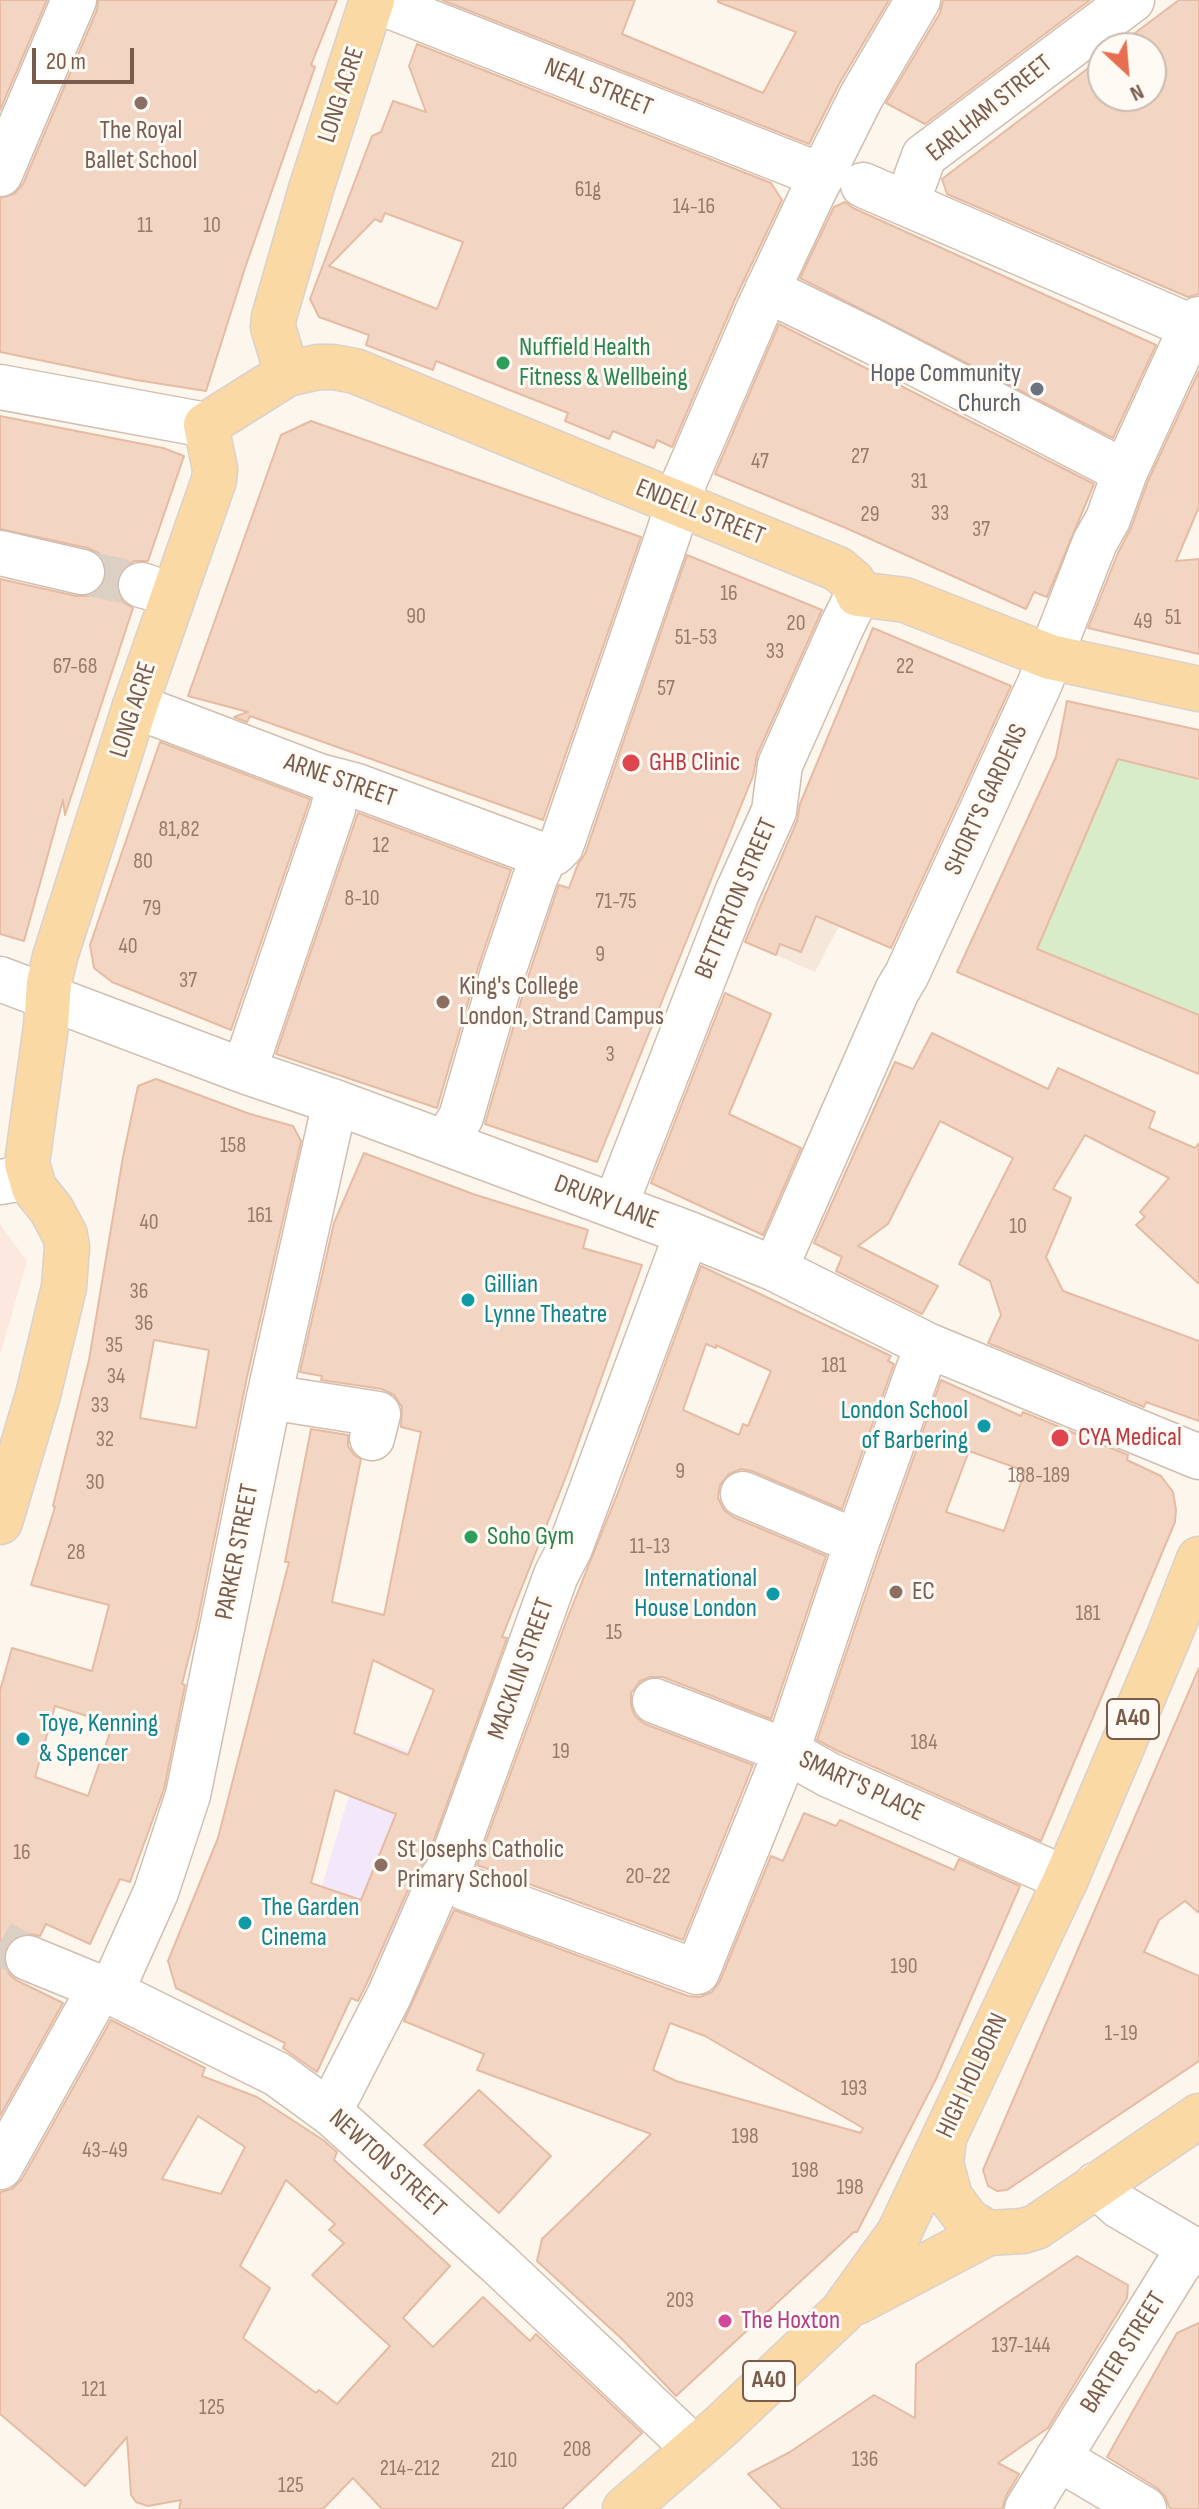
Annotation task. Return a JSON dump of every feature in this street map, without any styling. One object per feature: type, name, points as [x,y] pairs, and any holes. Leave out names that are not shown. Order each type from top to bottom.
[{"type":"main road","name":"LONG ACRE","points":[[287,374],[273,327],[274,317],[311,189],[373,0]]},
{"type":"main road","name":"ENDELL STREET","points":[[206,425],[287,374],[318,367],[355,371],[838,569],[853,582],[858,594]]},
{"type":"main road","name":"LONG ACRE","points":[[14,1179],[27,1163],[55,957],[135,706],[214,480],[215,469],[206,425]]},
{"type":"main road","points":[[858,594],[905,600],[1043,674],[1199,689]]},
{"type":"main road","points":[[0,1522],[38,1395],[64,1287],[67,1247],[59,1223],[34,1188],[14,1179]]},
{"type":"main road","name":"HIGH HOLBORN","points":[[625,2509],[719,2428],[842,2312],[899,2233],[1066,1879],[1199,1559]]},
{"type":"main road","points":[[842,2312],[988,2233],[1036,2227],[1199,2116]]},
{"type":"main road","points":[[944,2138],[941,2163],[950,2197],[968,2221],[988,2233]]},
{"type":"street","points":[[0,174],[74,0]]},
{"type":"street","name":"NEAL STREET","points":[[373,0],[910,205],[1197,326]]},
{"type":"street","points":[[452,1132],[461,1117],[503,972],[535,878],[545,856],[561,846],[685,480],[767,290],[823,174],[861,97],[918,0]]},
{"type":"street","name":"EARLHAM STREET","points":[[910,205],[912,189],[924,156],[1132,0]]},
{"type":"street","points":[[767,290],[1125,472]]},
{"type":"street","name":"SHORT'S GARDENS","points":[[775,1269],[897,991],[1043,674],[1125,472],[1186,339],[1197,326]]},
{"type":"street","points":[[0,387],[206,425]]},
{"type":"street","points":[[0,553],[82,572]]},
{"type":"street","name":"BETTERTON STREET","points":[[615,1206],[737,893],[774,811],[780,765],[858,594]]},
{"type":"street","name":"ARNE STREET","points":[[135,706],[545,856]]},
{"type":"street","points":[[244,1071],[333,809],[339,781]]},
{"type":"street","name":"DRURY LANE","points":[[0,979],[687,1233],[775,1269],[908,1336],[1199,1457]]},
{"type":"street","name":"PARKER STREET","points":[[0,2167],[106,1990],[156,1892],[188,1795],[269,1397],[335,1102]]},
{"type":"street","name":"MACKLIN STREET","points":[[338,2095],[389,1996],[437,1886],[450,1867],[556,1575],[570,1548],[687,1233]]},
{"type":"street","points":[[450,1867],[453,1877],[465,1888],[697,1972],[786,1751],[925,1351]]},
{"type":"street","points":[[269,1397],[378,1414],[372,1438]]},
{"type":"street","points":[[743,1494],[810,1523],[864,1523]]},
{"type":"street","name":"SMART'S PLACE","points":[[655,1701],[786,1751],[829,1775],[1066,1879]]},
{"type":"street","name":"NEWTON STREET","points":[[28,1958],[106,1990],[277,2074],[332,2114],[694,2448]]},
{"type":"street","points":[[1096,2185],[1119,2206],[1194,2250]]},
{"type":"street","name":"BARTER STREET","points":[[1027,2509],[1194,2250]]},
{"type":"street","points":[[1058,2458],[1144,2509]]},
{"type":"shaded area","points":[[760,890],[812,911],[839,926],[815,972],[739,939]]},
{"type":"shaded area","points":[[0,1224],[27,1261],[0,1355]]},
{"type":"shaded area","name":"St Josephs Catholic Primary School","points":[[366,1738],[388,1743],[470,1776],[395,1957],[352,1939],[305,1943]]},
{"type":"green space","points":[[1118,759],[1199,779],[1199,1015],[1037,949]]},
{"type":"building","points":[[0,0],[47,0],[0,110]]},
{"type":"building","points":[[98,0],[337,0],[311,65],[315,67],[206,391],[0,352],[0,198],[14,194],[23,184],[97,10]]},
{"type":"building","points":[[442,0],[635,0],[622,34],[763,93],[796,32],[718,0],[889,0],[839,84],[809,144]]},
{"type":"building","points":[[943,0],[1090,0],[925,124],[886,103],[940,13]]},
{"type":"building","points":[[1179,0],[1199,0],[1199,294],[1188,297],[947,194],[942,179],[1087,69],[1087,112],[1167,112],[1167,32],[1136,32]]},
{"type":"building","points":[[417,44],[771,183],[782,200],[736,297],[672,447],[657,440],[654,448],[613,431],[609,439],[565,421],[568,413],[436,361],[433,370],[366,345],[369,335],[319,317],[310,299],[372,136],[381,132],[393,101],[426,112],[409,66]],"holes":[[[385,213],[463,242],[437,309],[329,266],[375,219],[381,222]]]},
{"type":"building","points":[[845,202],[1156,345],[1113,438],[800,278],[834,207]]},
{"type":"building","points":[[779,324],[1094,484],[1047,597],[1034,592],[1026,609],[846,528],[715,474]]},
{"type":"building","points":[[1199,371],[1199,507],[1176,561],[1199,559],[1199,654],[1088,628],[1148,481]]},
{"type":"building","points":[[0,416],[163,448],[184,456],[148,561],[134,561],[123,568],[117,577],[117,592],[123,602],[133,608],[65,815],[63,800],[24,941],[0,934],[0,579],[76,596],[89,596],[101,588],[106,577],[106,565],[100,554],[88,548],[0,529]]},
{"type":"building","points":[[311,421],[641,537],[543,820],[250,716],[247,722],[234,717],[248,712],[188,696],[281,435]]},
{"type":"building","points":[[687,555],[822,610],[757,755],[753,776],[597,1162],[485,1124],[558,887],[569,888],[585,854]]},
{"type":"building","points":[[873,628],[1011,686],[891,948],[816,916],[801,952],[780,944],[776,955],[745,942],[797,821],[800,804]]},
{"type":"building","points":[[1067,701],[1199,730],[1199,779],[1118,759],[1037,949],[1199,1015],[1199,1074],[957,972],[1056,757]]},
{"type":"building","points":[[160,742],[310,799],[231,1030],[112,982],[94,968],[90,945]]},
{"type":"building","points":[[358,813],[511,870],[437,1108],[276,1054]]},
{"type":"building","points":[[725,993],[771,1014],[729,1114],[801,1148],[763,1235],[651,1183]]},
{"type":"building","points":[[932,1033],[1048,1089],[1058,1068],[1155,1112],[1149,1128],[1195,1148],[1199,1143],[1199,1284],[1136,1225],[1145,1217],[1140,1212],[1169,1178],[1085,1135],[1053,1189],[1071,1198],[1046,1257],[1063,1291],[1199,1341],[1199,1421],[1146,1402],[1144,1407],[988,1343],[1001,1315],[990,1281],[959,1264],[1013,1158],[940,1121],[888,1224],[858,1246],[938,1286],[922,1314],[836,1271],[842,1257],[814,1243],[895,1062],[913,1069]]},
{"type":"building","points":[[156,1079],[250,1114],[293,1126],[301,1141],[182,1684],[185,1685],[164,1789],[130,1882],[120,1879],[90,1944],[46,1924],[40,1936],[24,1933],[12,1939],[5,1948],[3,1961],[9,1974],[63,2003],[0,2116],[0,1691],[12,1648],[92,1671],[109,1605],[31,1585],[55,1507],[89,1360],[138,1086]],"holes":[[[154,1340],[209,1350],[196,1428],[140,1418]],[[55,1706],[113,1724],[88,1796],[35,1777]]]},
{"type":"building","points":[[364,1153],[473,1194],[588,1230],[583,1248],[642,1265],[567,1474],[502,1637],[507,1638],[428,1856],[414,1876],[358,2001],[351,1998],[317,2072],[283,2048],[285,2043],[176,1988],[168,1961],[218,1838],[289,1562],[285,1562],[311,1429],[348,1435],[348,1446],[361,1459],[332,1602],[384,1615],[421,1432],[401,1427],[402,1407],[394,1395],[382,1389],[321,1380],[322,1376],[300,1372],[334,1223]],"holes":[[[373,1660],[434,1690],[408,1755],[354,1733]],[[335,1790],[396,1814],[361,1900],[311,1883]]]},
{"type":"building","points":[[701,1266],[891,1356],[888,1361],[894,1364],[842,1509],[752,1471],[741,1469],[729,1474],[720,1485],[718,1498],[724,1510],[733,1517],[826,1556],[771,1719],[663,1677],[640,1681],[631,1693],[635,1716],[645,1724],[753,1765],[683,1940],[477,1865],[567,1619],[619,1490]],"holes":[[[706,1344],[716,1348],[716,1345],[771,1371],[748,1426],[743,1424],[739,1435],[683,1410]]]},
{"type":"building","points":[[941,1380],[1021,1416],[1023,1412],[1128,1455],[1127,1460],[1161,1476],[1173,1492],[1175,1522],[1041,1841],[817,1740]],"holes":[[[969,1451],[1025,1471],[1004,1531],[946,1512]]]},
{"type":"building","points":[[1199,1668],[1199,1913],[1185,1901],[1159,1920],[1144,1952],[1199,1976],[1199,2061],[1007,2190],[997,2191],[988,2186],[983,2170]]},
{"type":"building","points":[[804,1813],[836,1826],[840,1820],[954,1870],[959,1859],[1020,1886],[936,2079],[857,2232],[676,2396],[623,2340],[537,2261],[542,2239],[651,2134],[477,2070],[484,2054],[404,2021],[454,1910],[688,1996],[700,1997],[712,1992],[720,1981],[771,1856],[783,1861]],"holes":[[[670,2023],[705,2036],[863,2128],[861,2133],[676,2081],[653,2070]]]},
{"type":"building","points":[[111,2020],[205,2068],[202,2076],[257,2097],[323,2140],[337,2152],[334,2160],[450,2266],[403,2318],[433,2347],[483,2297],[530,2341],[536,2334],[642,2433],[562,2509],[382,2509],[353,2478],[323,2509],[179,2509],[181,2500],[148,2506],[136,2502],[131,2495],[127,2437],[85,2486],[0,2414],[0,2192],[12,2189],[22,2179]],"holes":[[[198,2116],[245,2147],[221,2194],[162,2179]],[[286,2180],[335,2224],[329,2230],[344,2243],[312,2275],[390,2346],[337,2404],[319,2390],[316,2393],[243,2338],[270,2288],[240,2266]]]},
{"type":"building","points":[[479,2090],[551,2156],[499,2213],[424,2145]]},
{"type":"building","points":[[1077,2256],[1128,2285],[1127,2298],[1048,2428],[998,2463],[1019,2474],[1002,2509],[782,2509],[748,2474],[790,2452],[874,2395],[915,2418],[916,2364]]},
{"type":"building","points":[[1199,2323],[1199,2509],[1172,2509],[1157,2488],[1107,2457],[1177,2333]]},
{"type":"tunnel","points":[[82,572],[141,585]]},
{"type":"tunnel","points":[[0,1942],[28,1958]]},
{"type":"place","name":"The Royal Ballet School","points":[[141,103]]},
{"type":"place","name":"Nuffield Health Fitness & Wellbeing","points":[[503,363]]},
{"type":"place","name":"Hope Community Church","points":[[1037,389]]},
{"type":"place","name":"GHB Clinic","points":[[631,763]]},
{"type":"place","name":"King's College London, Strand Campus","points":[[443,1002]]},
{"type":"place","name":"Gillian Lynne Theatre","points":[[468,1300]]},
{"type":"place","name":"London School of Barbering","points":[[984,1426]]},
{"type":"place","name":"CYA Medical","points":[[1060,1438]]},
{"type":"place","name":"Soho Gym","points":[[471,1537]]},
{"type":"place","name":"EC","points":[[896,1592]]},
{"type":"place","name":"International House London","points":[[773,1594]]},
{"type":"place","name":"Toye, Kenning & Spencer","points":[[23,1739]]},
{"type":"place","name":"St Josephs Catholic Primary School","points":[[381,1865]]},
{"type":"place","name":"The Garden Cinema","points":[[245,1923]]},
{"type":"place","name":"The Hoxton","points":[[725,2321]]}]
